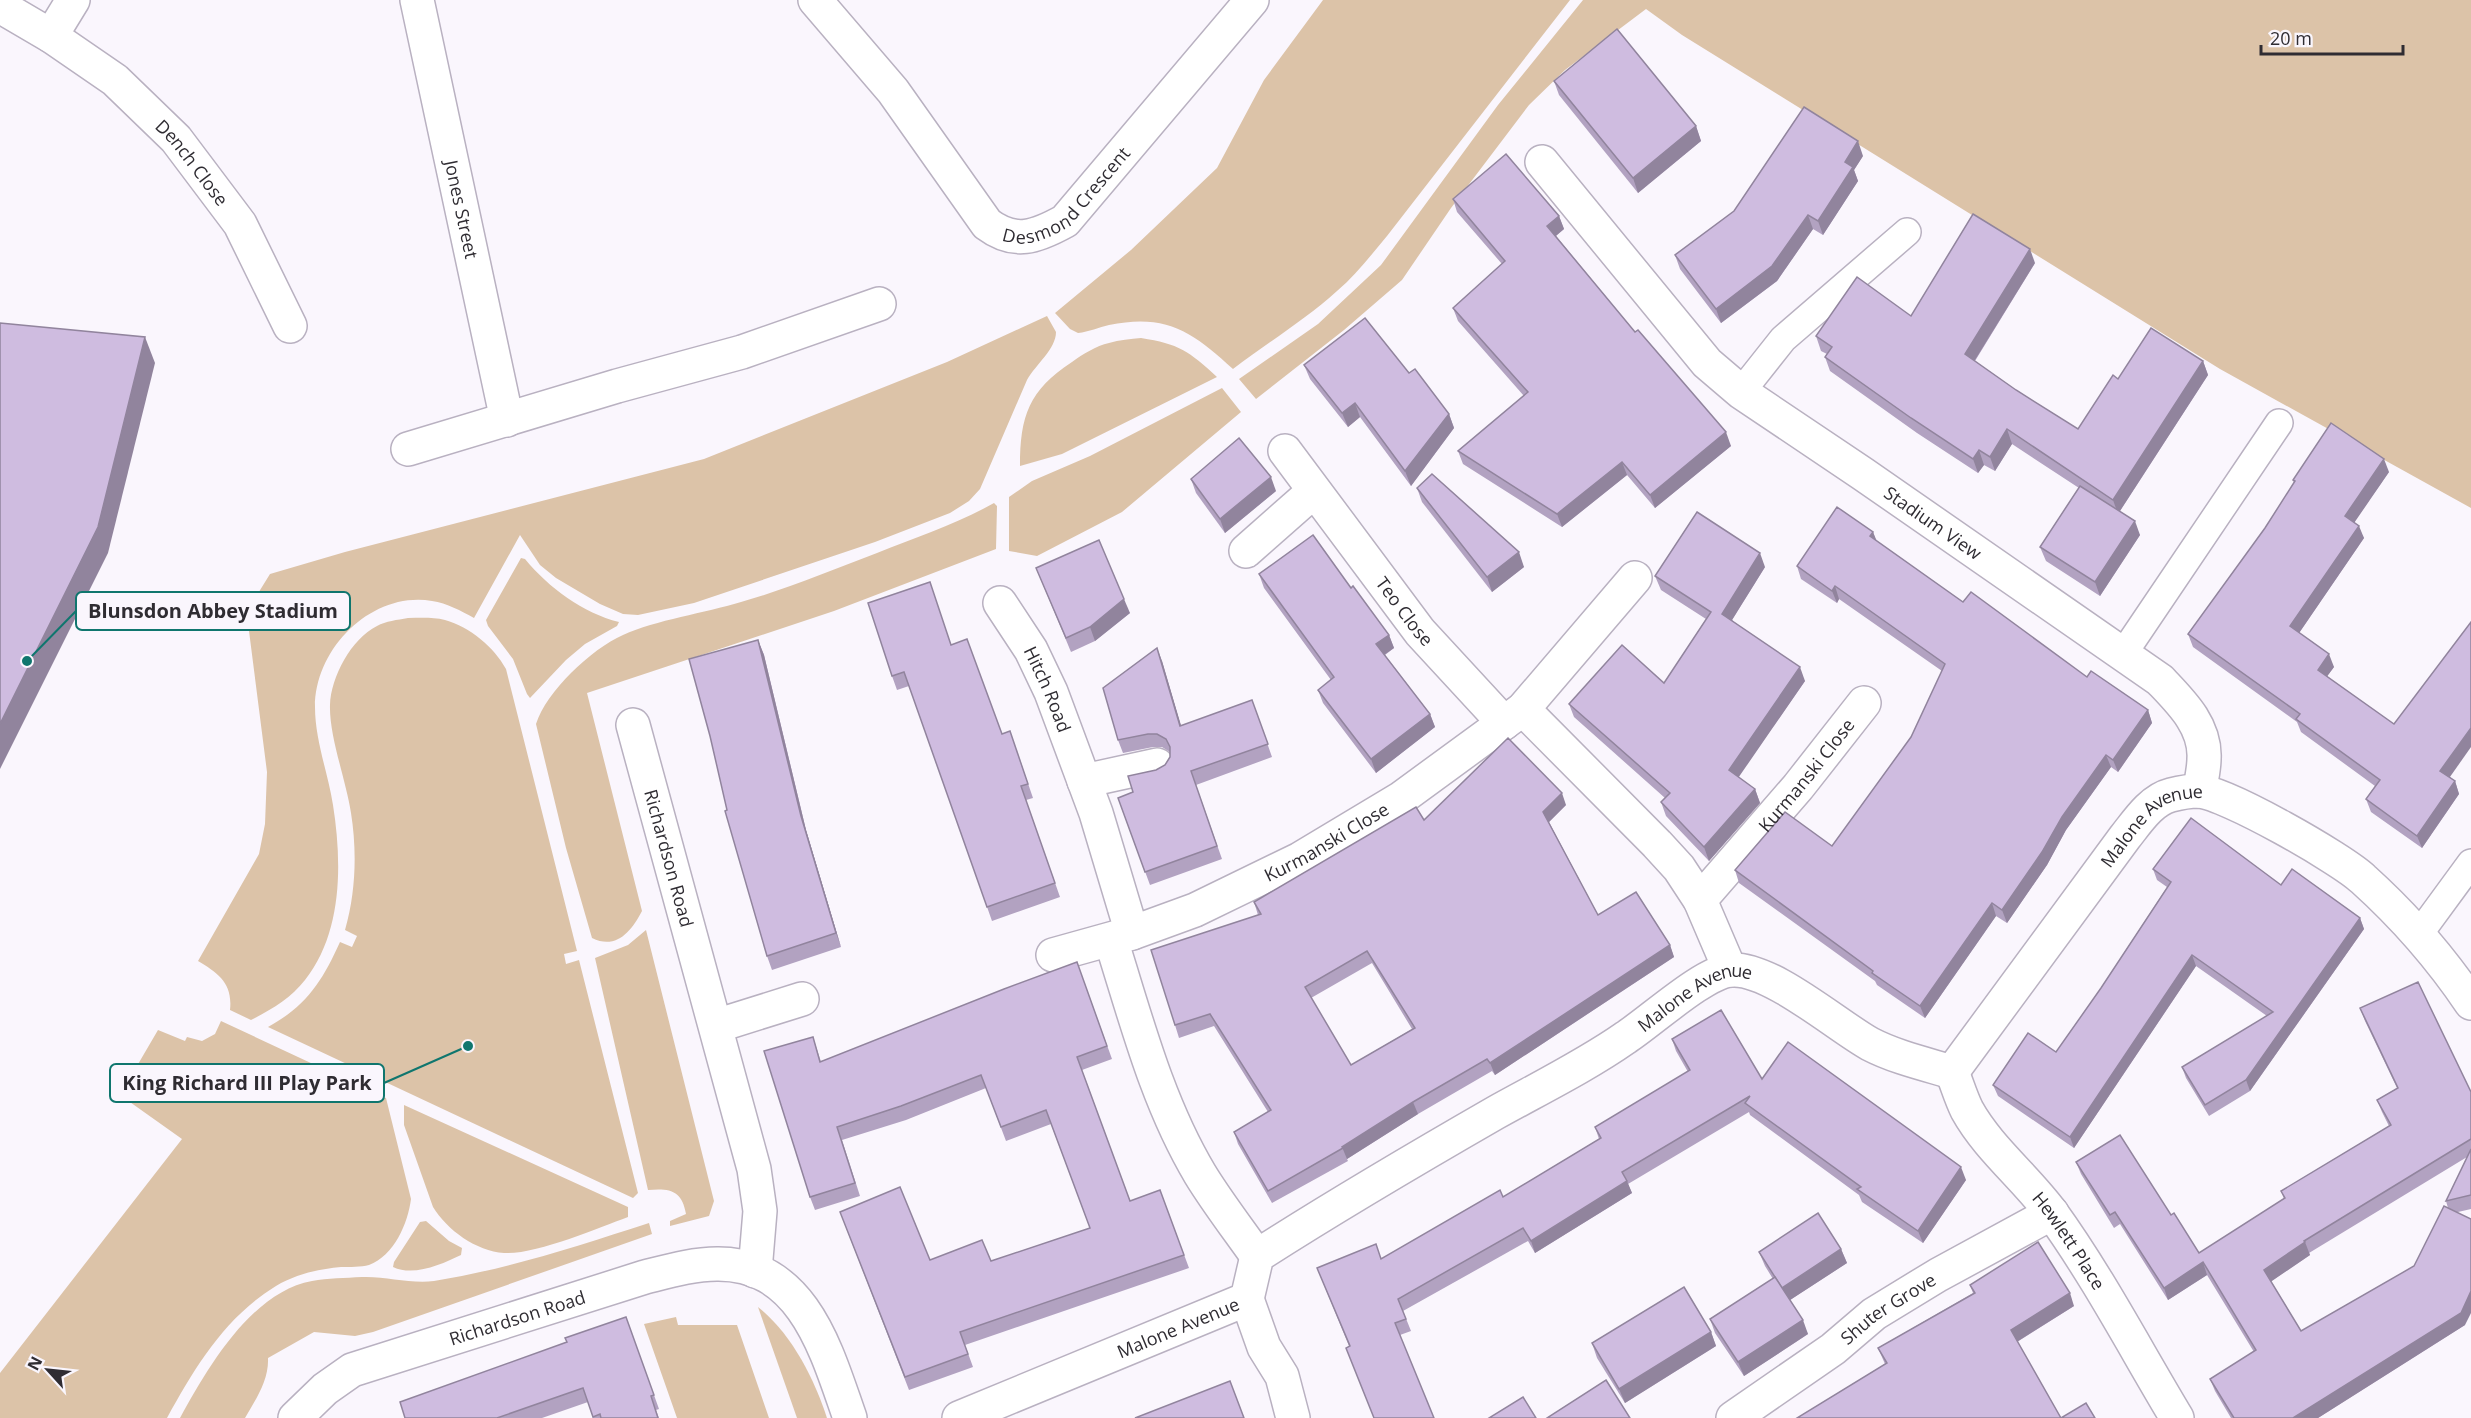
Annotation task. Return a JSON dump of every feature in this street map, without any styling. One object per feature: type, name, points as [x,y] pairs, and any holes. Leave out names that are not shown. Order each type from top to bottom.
[{"type":"street","points":[[51,36],[73,0]]},
{"type":"street","name":"Jones Street","points":[[417,0],[507,420]]},
{"type":"street","name":"Desmond Crescent","points":[[815,0],[893,91],[987,224],[1008,237],[1042,232],[1065,221],[1252,0]]},
{"type":"street","name":"Dench Close","points":[[0,6],[51,36],[115,80],[176,139],[240,224],[290,326]]},
{"type":"street","name":"Stadium View","points":[[1542,162],[1707,363],[1741,392],[2160,680],[2186,706],[2203,738],[2204,759],[2199,791]]},
{"type":"street","points":[[408,449],[617,386],[742,352],[879,304]]},
{"type":"street","name":"Teo Close","points":[[1285,451],[1420,632],[1513,716]]},
{"type":"street","points":[[1246,551],[1314,491]]},
{"type":"street","name":"Kurmanski Close","points":[[1053,955],[1122,937],[1196,910],[1300,859],[1400,800],[1513,716],[1635,578]]},
{"type":"street","name":"Hitch Road","points":[[1000,603],[1031,650],[1051,692],[1084,781],[1122,937]]},
{"type":"street","name":"Kurmanski Close","points":[[1700,900],[1798,787],[1864,704]]},
{"type":"street","points":[[1513,716],[1657,844],[1678,868],[1700,900],[1730,970]]},
{"type":"street","name":"Richardson Road","points":[[633,725],[716,1026],[758,1190],[760,1211],[755,1271]]},
{"type":"street","points":[[1084,781],[1157,765]]},
{"type":"street","name":"Malone Avenue","points":[[959,1418],[1248,1299],[1257,1256],[1408,1164],[1623,1040],[1704,980],[1730,970],[1750,972],[1769,981],[1809,1002],[1871,1044],[1910,1060],[1952,1072],[2147,809],[2169,795],[2199,791],[2221,797],[2270,821],[2361,877],[2419,934],[2471,1003]]},
{"type":"street","points":[[1122,937],[1152,1070],[1174,1122],[1200,1173],[1257,1256]]},
{"type":"street","points":[[716,1026],[802,999]]},
{"type":"street","name":"Hewlett Place","points":[[1952,1072],[1967,1110],[1989,1140],[2052,1213],[2088,1268],[2177,1418]]},
{"type":"street","name":"Shuter Grove","points":[[1733,1418],[1833,1349],[1874,1314],[1938,1275],[2052,1213]]},
{"type":"street","name":"Richardson Road","points":[[295,1418],[325,1389],[352,1370],[682,1267],[717,1264],[736,1265],[755,1271],[788,1290],[811,1319],[831,1364],[850,1418]]},
{"type":"street","points":[[1248,1299],[1264,1347],[1281,1376],[1293,1418]]},
{"type":"lane","points":[[1741,392],[1782,339],[1907,232]]},
{"type":"lane","points":[[2123,654],[2279,423]]},
{"type":"lane","points":[[2419,934],[2471,863]]},
{"type":"shaded area","points":[[1323,0],[1570,0],[1357,272],[1312,312],[1233,369],[1191,336],[1163,324],[1129,322],[1078,333],[1070,329],[1055,313],[1131,250],[1217,168],[1264,80]]},
{"type":"shaded area","points":[[1583,0],[2471,0],[2471,508],[2220,369],[1682,35],[1646,9],[1565,70],[1529,105],[1451,208],[1402,280],[1344,330],[1256,399],[1239,379],[1318,324],[1381,265],[1498,105]]},
{"type":"shaded area","points":[[1047,316],[1056,332],[1053,344],[1027,380],[980,489],[969,501],[950,513],[875,542],[694,603],[638,615],[623,614],[600,604],[556,578],[540,565],[520,535],[474,618],[443,604],[410,600],[388,605],[351,628],[336,645],[325,664],[318,685],[315,707],[317,732],[333,805],[338,850],[337,896],[327,940],[305,980],[280,1003],[251,1020],[230,1010],[229,993],[223,980],[198,961],[259,854],[265,824],[267,772],[249,631],[257,595],[270,574],[345,552],[704,459],[947,362]]},
{"type":"shaded area","points":[[1141,338],[1183,350],[1217,377],[1062,454],[1020,466],[1020,448],[1025,419],[1037,394],[1046,383],[1057,372],[1094,348],[1113,342]]},
{"type":"shaded area","points":[[1222,388],[1241,412],[1122,512],[1037,556],[1009,551],[1009,497],[1032,481],[1090,456]]},
{"type":"shaded area","points":[[994,503],[997,506],[996,549],[834,611],[587,693],[642,911],[633,926],[622,937],[608,942],[592,938],[566,848],[536,724],[559,685],[597,650],[623,635],[650,625],[727,606],[792,585],[937,530]]},
{"type":"shaded area","points":[[521,558],[525,559],[556,589],[580,606],[619,622],[617,626],[585,644],[566,660],[530,698],[513,659],[486,620]]},
{"type":"shaded area","points":[[408,618],[440,619],[454,623],[472,633],[488,646],[506,669],[577,951],[564,954],[566,964],[579,960],[638,1193],[633,1198],[268,1027],[293,1010],[312,992],[340,942],[352,947],[357,936],[345,930],[353,886],[354,842],[349,800],[332,730],[331,694],[338,671],[359,640],[380,624]]},
{"type":"shaded area","points":[[646,930],[714,1201],[709,1216],[670,1226],[670,1221],[686,1214],[684,1206],[682,1200],[674,1193],[648,1190],[595,958],[628,945]]},
{"type":"shaded area","points":[[221,1021],[386,1098],[411,1199],[407,1218],[398,1238],[386,1254],[369,1265],[308,1273],[276,1286],[258,1298],[226,1328],[213,1344],[167,1418],[0,1418],[0,1373],[182,1139],[120,1095],[158,1030],[185,1041],[187,1037],[202,1041],[215,1034]]},
{"type":"shaded area","points":[[404,1105],[628,1207],[628,1217],[532,1250],[504,1253],[473,1244],[446,1224],[433,1207],[404,1125]]},
{"type":"shaded area","points":[[426,1221],[449,1241],[462,1248],[461,1255],[419,1270],[401,1270],[393,1267],[420,1222]]},
{"type":"shaded area","points":[[649,1223],[652,1234],[373,1332],[355,1336],[314,1332],[268,1358],[264,1382],[245,1418],[180,1418],[203,1377],[233,1335],[269,1300],[290,1288],[324,1279],[371,1277],[416,1282],[462,1276],[569,1248]]},
{"type":"shaded area","points":[[758,1307],[781,1330],[800,1357],[827,1418],[797,1418]]},
{"type":"shaded area","points":[[676,1317],[678,1325],[737,1325],[769,1418],[677,1418],[644,1324]]},
{"type":"building","points":[[1617,29],[1696,126],[1633,178],[1554,81]]},
{"type":"building","points":[[1804,107],[1858,141],[1845,162],[1853,167],[1818,221],[1808,215],[1772,266],[1716,309],[1675,255],[1734,211]]},
{"type":"building","points":[[1506,154],[1559,216],[1547,226],[1635,332],[1638,330],[1726,432],[1650,495],[1622,462],[1557,514],[1458,451],[1528,392],[1453,308],[1505,261],[1453,199]]},
{"type":"building","points":[[1973,214],[2030,249],[1965,354],[2016,390],[2078,429],[2113,375],[2118,379],[2151,328],[2203,361],[2113,500],[2007,429],[1990,457],[1979,450],[1973,459],[1825,357],[1832,347],[1816,336],[1857,277],[1911,316]]},
{"type":"building","points":[[1365,318],[1409,373],[1415,369],[1449,414],[1405,471],[1355,403],[1342,413],[1304,365]]},
{"type":"building","points":[[0,323],[145,337],[98,527],[0,724]]},
{"type":"building","points":[[2331,423],[2384,459],[2345,516],[2359,526],[2290,626],[2329,654],[2318,670],[2394,724],[2471,622],[2471,728],[2440,771],[2455,781],[2417,836],[2366,799],[2380,780],[2296,719],[2300,714],[2188,634],[2265,528],[2295,481],[2293,480]]},
{"type":"building","points":[[1239,438],[1271,477],[1220,519],[1191,479]]},
{"type":"building","points":[[1432,474],[1519,552],[1487,577],[1417,488]]},
{"type":"building","points":[[2080,486],[2135,521],[2095,582],[2040,547]]},
{"type":"building","points":[[1837,507],[1873,532],[1870,536],[1963,602],[1971,592],[2087,677],[2091,671],[2148,710],[2113,760],[2106,755],[2062,817],[2042,852],[2002,910],[1992,903],[1920,1006],[1872,973],[1873,971],[1735,870],[1785,812],[1832,846],[1911,737],[1945,664],[1835,586],[1832,591],[1797,566]]},
{"type":"building","points":[[1697,512],[1760,553],[1722,614],[1800,667],[1729,770],[1755,789],[1704,847],[1661,802],[1670,793],[1569,704],[1622,645],[1664,683],[1711,612],[1655,576]]},
{"type":"building","points":[[1313,535],[1351,588],[1353,586],[1389,635],[1376,644],[1430,714],[1371,759],[1318,690],[1334,677],[1259,574]]},
{"type":"building","points":[[1099,540],[1124,599],[1090,627],[1066,638],[1036,568]]},
{"type":"building","points":[[930,582],[951,645],[967,639],[1002,734],[1010,731],[1028,784],[1021,786],[1055,883],[987,907],[904,672],[892,676],[868,603]]},
{"type":"building","points":[[758,640],[801,816],[836,933],[767,956],[725,811],[727,810],[710,736],[689,659]]},
{"type":"building","points":[[1157,648],[1180,726],[1252,700],[1268,744],[1191,771],[1217,846],[1145,872],[1118,798],[1133,792],[1128,776],[1156,770],[1165,765],[1170,757],[1170,747],[1166,739],[1157,734],[1118,740],[1103,688]]},
{"type":"building","points":[[1508,738],[1562,793],[1543,812],[1598,915],[1636,892],[1670,945],[1490,1063],[1487,1059],[1413,1102],[1343,1148],[1268,1191],[1234,1132],[1271,1110],[1210,1014],[1175,1025],[1151,950],[1261,914],[1254,902],[1416,807],[1424,820]],"holes":[[[1367,951],[1415,1028],[1351,1065],[1305,987]]]},
{"type":"building","points":[[2191,818],[2281,885],[2292,869],[2360,918],[2246,1080],[2205,1105],[2182,1067],[2273,1012],[2192,955],[2070,1137],[1993,1085],[2028,1033],[2056,1052],[2171,882],[2153,869]]},
{"type":"building","points":[[1077,962],[1107,1046],[1077,1057],[1130,1201],[1160,1190],[1184,1255],[960,1332],[968,1354],[905,1377],[840,1212],[900,1187],[930,1260],[982,1240],[991,1261],[1090,1228],[1046,1110],[1001,1127],[981,1075],[901,1106],[837,1127],[855,1183],[810,1197],[764,1051],[813,1037],[820,1062]]},
{"type":"building","points":[[2418,982],[2471,1092],[2471,1139],[2304,1241],[2264,1270],[2301,1331],[2414,1266],[2444,1206],[2471,1219],[2471,1291],[2461,1313],[2293,1418],[2234,1418],[2210,1379],[2256,1350],[2203,1262],[2164,1288],[2115,1212],[2110,1215],[2076,1162],[2120,1135],[2171,1215],[2174,1213],[2199,1253],[2285,1198],[2281,1191],[2391,1125],[2377,1100],[2398,1088],[2360,1008]]},
{"type":"building","points":[[1721,1010],[1762,1079],[1788,1042],[1961,1167],[1918,1231],[1857,1189],[1861,1187],[1745,1103],[1750,1096],[1622,1172],[1627,1181],[1531,1241],[1523,1228],[1398,1299],[1406,1319],[1395,1323],[1434,1418],[1374,1418],[1346,1348],[1350,1346],[1317,1268],[1376,1244],[1381,1259],[1500,1190],[1503,1197],[1601,1138],[1595,1127],[1690,1070],[1672,1039]]},
{"type":"building","points":[[2471,1149],[2471,1195],[2446,1201]]},
{"type":"building","points":[[1818,1213],[1841,1249],[1782,1288],[1759,1252]]},
{"type":"building","points":[[2038,1242],[2070,1293],[2011,1330],[2061,1418],[1797,1418],[1887,1363],[1878,1348],[1975,1293],[1970,1285]]},
{"type":"building","points":[[1775,1277],[1803,1320],[1738,1362],[1710,1319]]},
{"type":"building","points":[[1684,1287],[1711,1332],[1619,1389],[1592,1343]]},
{"type":"building","points":[[626,1317],[654,1395],[651,1396],[658,1418],[601,1418],[600,1414],[593,1417],[583,1388],[497,1418],[405,1418],[400,1402],[567,1342],[565,1338]]},
{"type":"building","points":[[1606,1380],[1630,1418],[1547,1418]]},
{"type":"building","points":[[1230,1381],[1244,1418],[1135,1418]]},
{"type":"building","points":[[1523,1397],[1536,1418],[1489,1418]]},
{"type":"building","points":[[2086,1403],[2095,1418],[2061,1418]]},
{"type":"place","name":"Blunsdon Abbey Stadium","points":[[27,661]]},
{"type":"place","name":"King Richard III Play Park","points":[[468,1046]]}]
